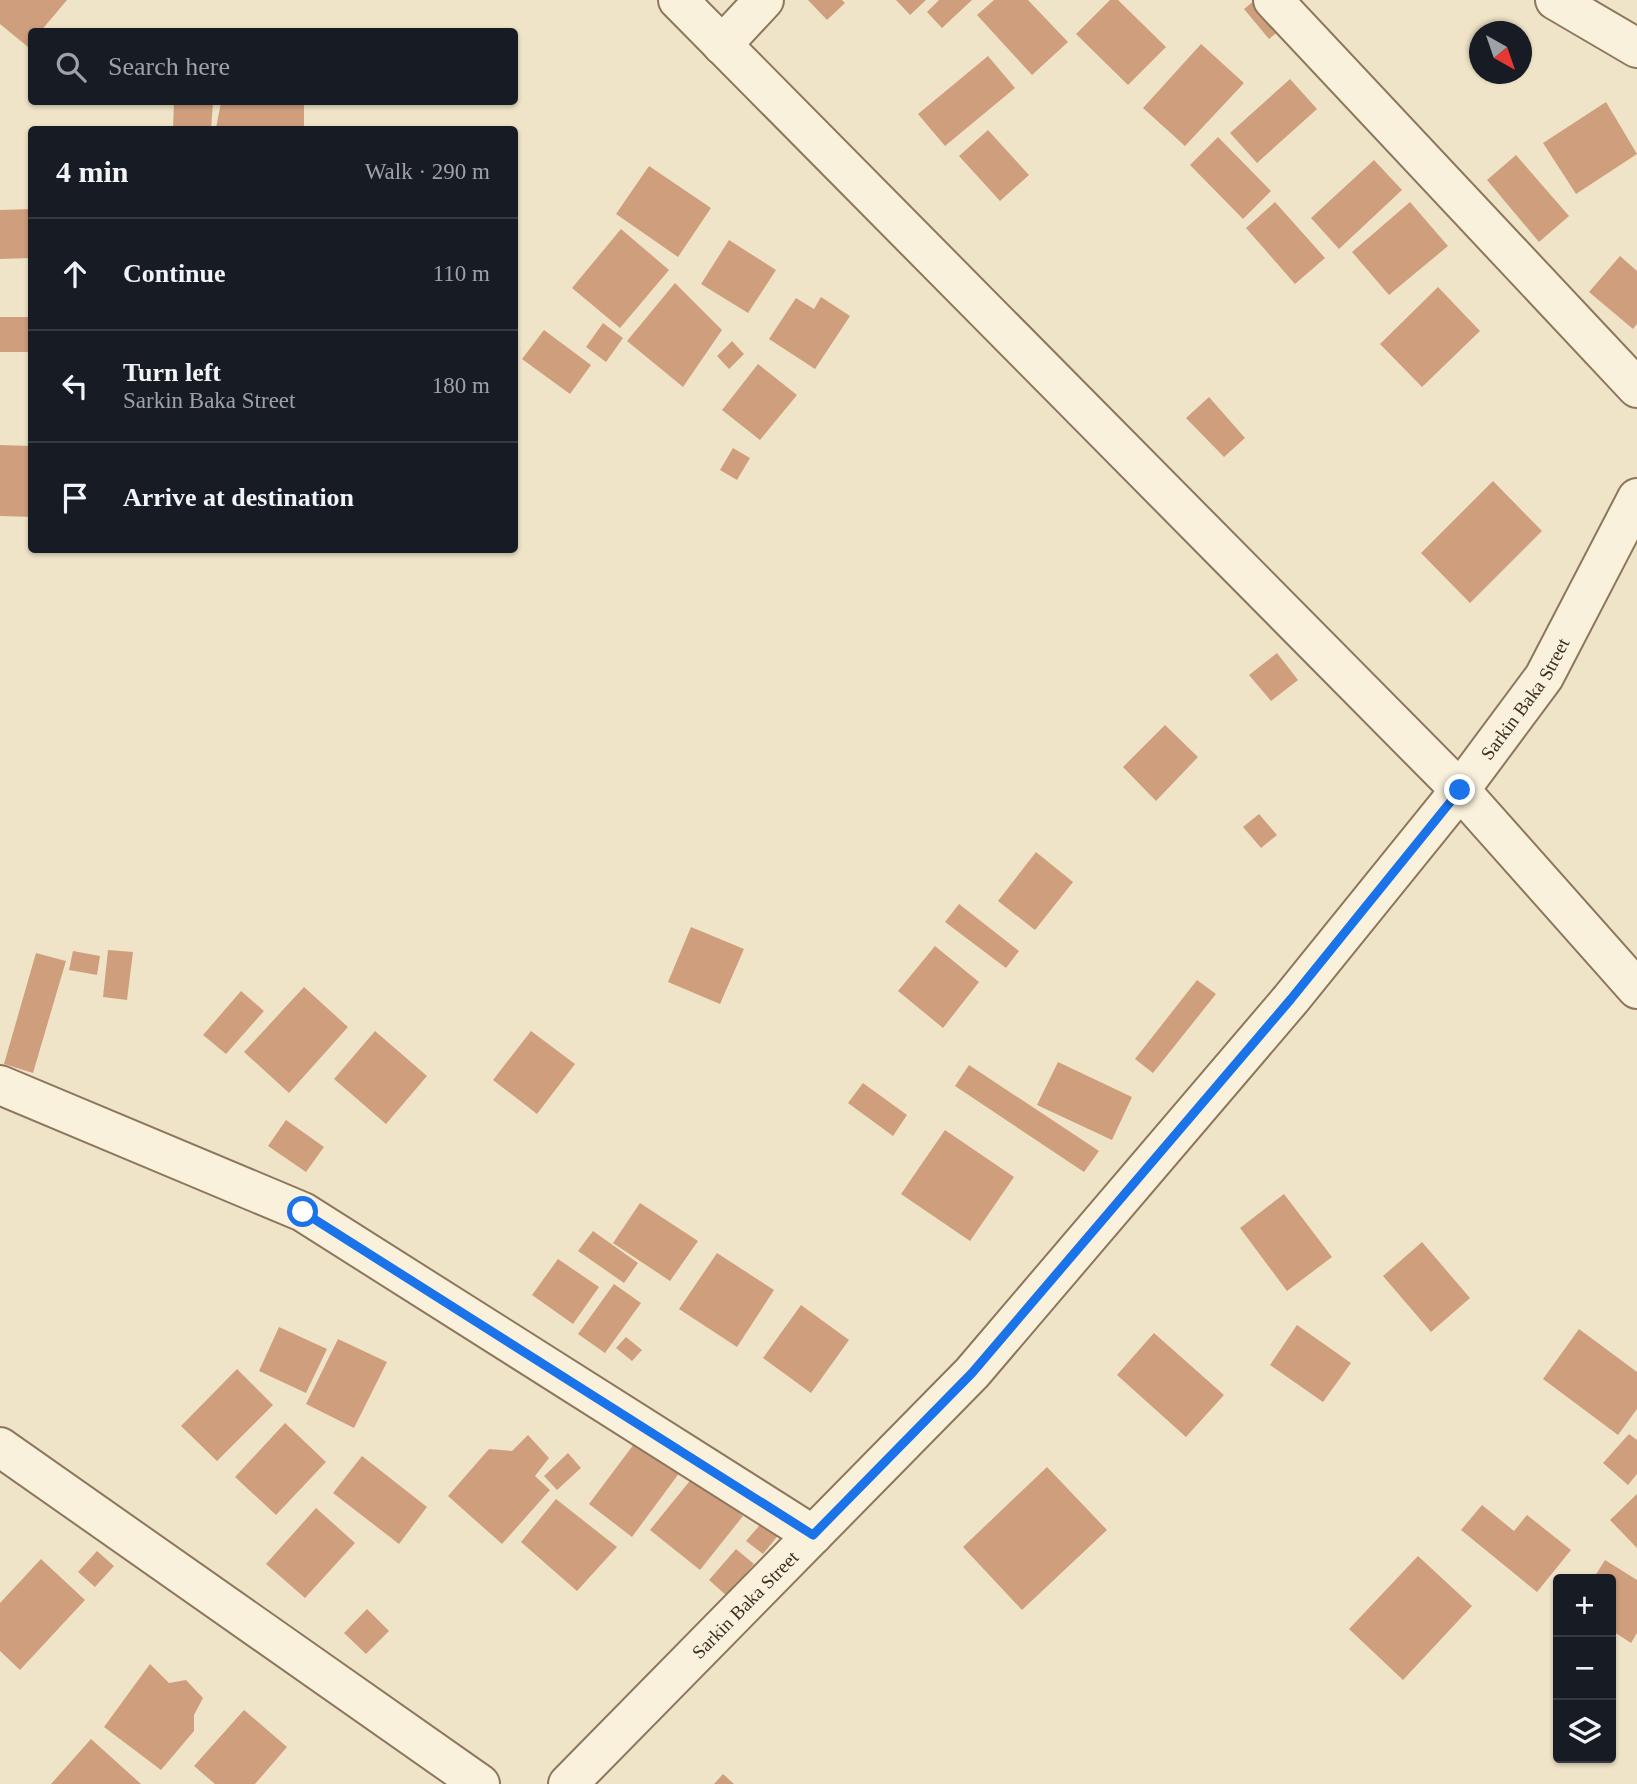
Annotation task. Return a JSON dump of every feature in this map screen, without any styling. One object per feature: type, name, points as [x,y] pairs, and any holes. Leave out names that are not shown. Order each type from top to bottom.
[{"type":"street","points":[[678,0],[1460,790],[1637,989]]},
{"type":"street","points":[[722,45],[764,0]]},
{"type":"street","points":[[1273,0],[1637,388]]},
{"type":"street","points":[[1555,0],[1637,48]]},
{"type":"street","name":"Sarkin Baka Street","points":[[568,1784],[972,1373],[1291,999],[1460,790],[1544,677],[1637,498]]},
{"type":"street","points":[[0,1085],[303,1212],[813,1535]]},
{"type":"street","points":[[0,1447],[480,1784]]},
{"type":"building","points":[[0,0],[67,0],[43,28],[28,28],[28,47],[0,24]]},
{"type":"building","points":[[808,0],[842,0],[845,3],[827,20]]},
{"type":"building","points":[[896,0],[926,0],[910,15]]},
{"type":"building","points":[[939,0],[972,0],[942,28],[927,12]]},
{"type":"building","points":[[994,0],[1028,0],[1068,42],[1032,75],[977,15]]},
{"type":"building","points":[[1110,0],[1118,0],[1166,47],[1128,85],[1076,34]]},
{"type":"building","points":[[1255,0],[1283,27],[1269,39],[1244,9]]},
{"type":"building","points":[[1201,44],[1244,83],[1185,146],[1143,108]]},
{"type":"building","points":[[988,56],[1015,88],[945,146],[918,114]]},
{"type":"building","points":[[1290,79],[1317,109],[1257,163],[1230,133]]},
{"type":"building","points":[[1606,102],[1637,154],[1576,194],[1543,143]]},
{"type":"building","points":[[174,105],[213,105],[211,126],[173,126]]},
{"type":"building","points":[[220,105],[304,105],[304,126],[216,126]]},
{"type":"building","points":[[988,130],[1029,175],[1000,201],[959,156]]},
{"type":"building","points":[[1218,137],[1271,191],[1243,219],[1190,165]]},
{"type":"building","points":[[1516,155],[1569,216],[1539,242],[1487,180]]},
{"type":"building","points":[[1374,160],[1402,190],[1339,249],[1311,218]]},
{"type":"building","points":[[649,166],[711,208],[678,257],[616,214]]},
{"type":"building","points":[[1275,202],[1325,258],[1295,284],[1246,228]]},
{"type":"building","points":[[1410,202],[1448,246],[1389,295],[1352,252]]},
{"type":"building","points":[[28,209],[28,258],[0,259],[0,210]]},
{"type":"building","points":[[621,229],[669,270],[620,328],[572,288]]},
{"type":"building","points":[[729,240],[776,270],[748,313],[701,284]]},
{"type":"building","points":[[1620,256],[1637,271],[1637,324],[1633,329],[1589,292]]},
{"type":"building","points":[[675,283],[722,330],[683,387],[627,341]]},
{"type":"building","points":[[1438,287],[1480,331],[1422,387],[1380,344]]},
{"type":"building","points":[[821,297],[850,316],[815,369],[769,339],[796,298],[814,309]]},
{"type":"building","points":[[0,317],[28,317],[28,352],[0,352]]},
{"type":"building","points":[[603,323],[623,338],[606,362],[586,347]]},
{"type":"building","points":[[544,330],[591,365],[570,394],[522,359]]},
{"type":"building","points":[[732,341],[744,354],[729,369],[717,356]]},
{"type":"building","points":[[758,364],[797,395],[760,440],[722,410]]},
{"type":"building","points":[[1209,397],[1245,438],[1224,457],[1186,418]]},
{"type":"building","points":[[0,445],[28,446],[28,517],[0,516]]},
{"type":"building","points":[[733,448],[750,458],[737,480],[720,470]]},
{"type":"building","points":[[1493,481],[1542,531],[1470,603],[1421,553]]},
{"type":"building","points":[[1277,653],[1298,680],[1271,701],[1249,675]]},
{"type":"building","points":[[1165,725],[1198,757],[1156,801],[1123,767]]},
{"type":"building","points":[[1259,814],[1277,835],[1261,848],[1243,827]]},
{"type":"building","points":[[1036,852],[1073,882],[1035,930],[998,901]]},
{"type":"building","points":[[959,904],[1019,951],[1006,968],[945,922]]},
{"type":"building","points":[[691,927],[744,949],[720,1004],[668,982]]},
{"type":"building","points":[[935,946],[979,982],[943,1028],[898,991]]},
{"type":"building","points":[[108,950],[133,952],[127,1000],[103,997]]},
{"type":"building","points":[[73,951],[100,956],[97,975],[69,970]]},
{"type":"building","points":[[36,953],[66,961],[33,1073],[4,1064]]},
{"type":"building","points":[[1197,980],[1216,994],[1153,1073],[1135,1059]]},
{"type":"building","points":[[304,987],[348,1027],[289,1093],[244,1052]]},
{"type":"building","points":[[241,991],[264,1011],[226,1054],[203,1035]]},
{"type":"building","points":[[375,1031],[427,1076],[386,1124],[334,1079]]},
{"type":"building","points":[[531,1031],[575,1064],[537,1114],[493,1080]]},
{"type":"building","points":[[1058,1062],[1132,1097],[1112,1140],[1037,1105]]},
{"type":"building","points":[[969,1065],[1099,1151],[1084,1172],[955,1086]]},
{"type":"building","points":[[863,1083],[907,1115],[893,1136],[848,1103]]},
{"type":"building","points":[[286,1120],[324,1147],[306,1172],[268,1146]]},
{"type":"building","points":[[945,1130],[1014,1177],[970,1241],[901,1194]]},
{"type":"building","points":[[1284,1194],[1332,1257],[1287,1291],[1240,1228]]},
{"type":"building","points":[[640,1203],[698,1241],[670,1281],[613,1243]]},
{"type":"building","points":[[593,1231],[638,1263],[624,1283],[578,1251]]},
{"type":"building","points":[[1422,1242],[1470,1298],[1431,1332],[1383,1276]]},
{"type":"building","points":[[717,1253],[774,1290],[737,1347],[679,1309]]},
{"type":"building","points":[[558,1259],[599,1287],[573,1324],[532,1295]]},
{"type":"building","points":[[614,1284],[641,1303],[605,1353],[578,1334]]},
{"type":"building","points":[[801,1305],[849,1340],[811,1393],[763,1358]]},
{"type":"building","points":[[1297,1325],[1351,1363],[1323,1402],[1270,1365]]},
{"type":"building","points":[[279,1327],[327,1349],[306,1393],[259,1371]]},
{"type":"building","points":[[1579,1329],[1637,1372],[1637,1409],[1618,1435],[1543,1379]]},
{"type":"building","points":[[1154,1333],[1224,1395],[1186,1437],[1117,1375]]},
{"type":"building","points":[[626,1337],[642,1350],[632,1361],[616,1348]]},
{"type":"building","points":[[338,1339],[387,1362],[354,1428],[306,1404]]},
{"type":"building","points":[[237,1369],[273,1405],[217,1461],[181,1426]]},
{"type":"building","points":[[285,1423],[326,1462],[276,1515],[235,1477]]},
{"type":"building","points":[[1629,1434],[1637,1440],[1637,1474],[1628,1485],[1603,1463]]},
{"type":"building","points":[[528,1435],[549,1458],[535,1476],[550,1490],[502,1544],[448,1496],[489,1449],[512,1451]]},
{"type":"building","points":[[637,1440],[680,1472],[632,1537],[589,1504]]},
{"type":"building","points":[[568,1453],[581,1468],[557,1490],[544,1476]]},
{"type":"building","points":[[362,1456],[427,1507],[399,1544],[333,1493]]},
{"type":"building","points":[[1047,1467],[1107,1530],[1022,1610],[963,1547]]},
{"type":"building","points":[[693,1477],[743,1516],[700,1570],[650,1530]]},
{"type":"building","points":[[1637,1494],[1637,1548],[1610,1520]]},
{"type":"building","points":[[556,1499],[617,1547],[577,1591],[521,1542]]},
{"type":"building","points":[[1482,1505],[1514,1531],[1527,1515],[1571,1550],[1537,1592],[1461,1530]]},
{"type":"building","points":[[316,1508],[355,1543],[305,1598],[266,1564]]},
{"type":"building","points":[[764,1520],[780,1533],[763,1554],[746,1541]]},
{"type":"building","points":[[736,1549],[754,1564],[727,1596],[709,1580]]},
{"type":"building","points":[[97,1551],[114,1566],[95,1587],[78,1572]]},
{"type":"building","points":[[1418,1556],[1472,1606],[1403,1680],[1349,1629]]},
{"type":"building","points":[[41,1559],[85,1600],[20,1670],[0,1651],[0,1603]]},
{"type":"building","points":[[1605,1560],[1637,1580],[1637,1633],[1631,1643],[1616,1633],[1616,1574],[1596,1574]]},
{"type":"building","points":[[367,1609],[389,1631],[366,1654],[344,1633]]},
{"type":"building","points":[[150,1664],[169,1683],[186,1680],[203,1698],[194,1715],[194,1731],[161,1770],[104,1727]]},
{"type":"building","points":[[244,1710],[287,1747],[255,1784],[215,1784],[194,1766]]},
{"type":"building","points":[[91,1739],[141,1784],[51,1784]]},
{"type":"building","points":[[723,1774],[734,1784],[714,1784]]},
{"type":"route","points":[[303,1212],[813,1535],[972,1373],[1291,999],[1460,790]]}]
